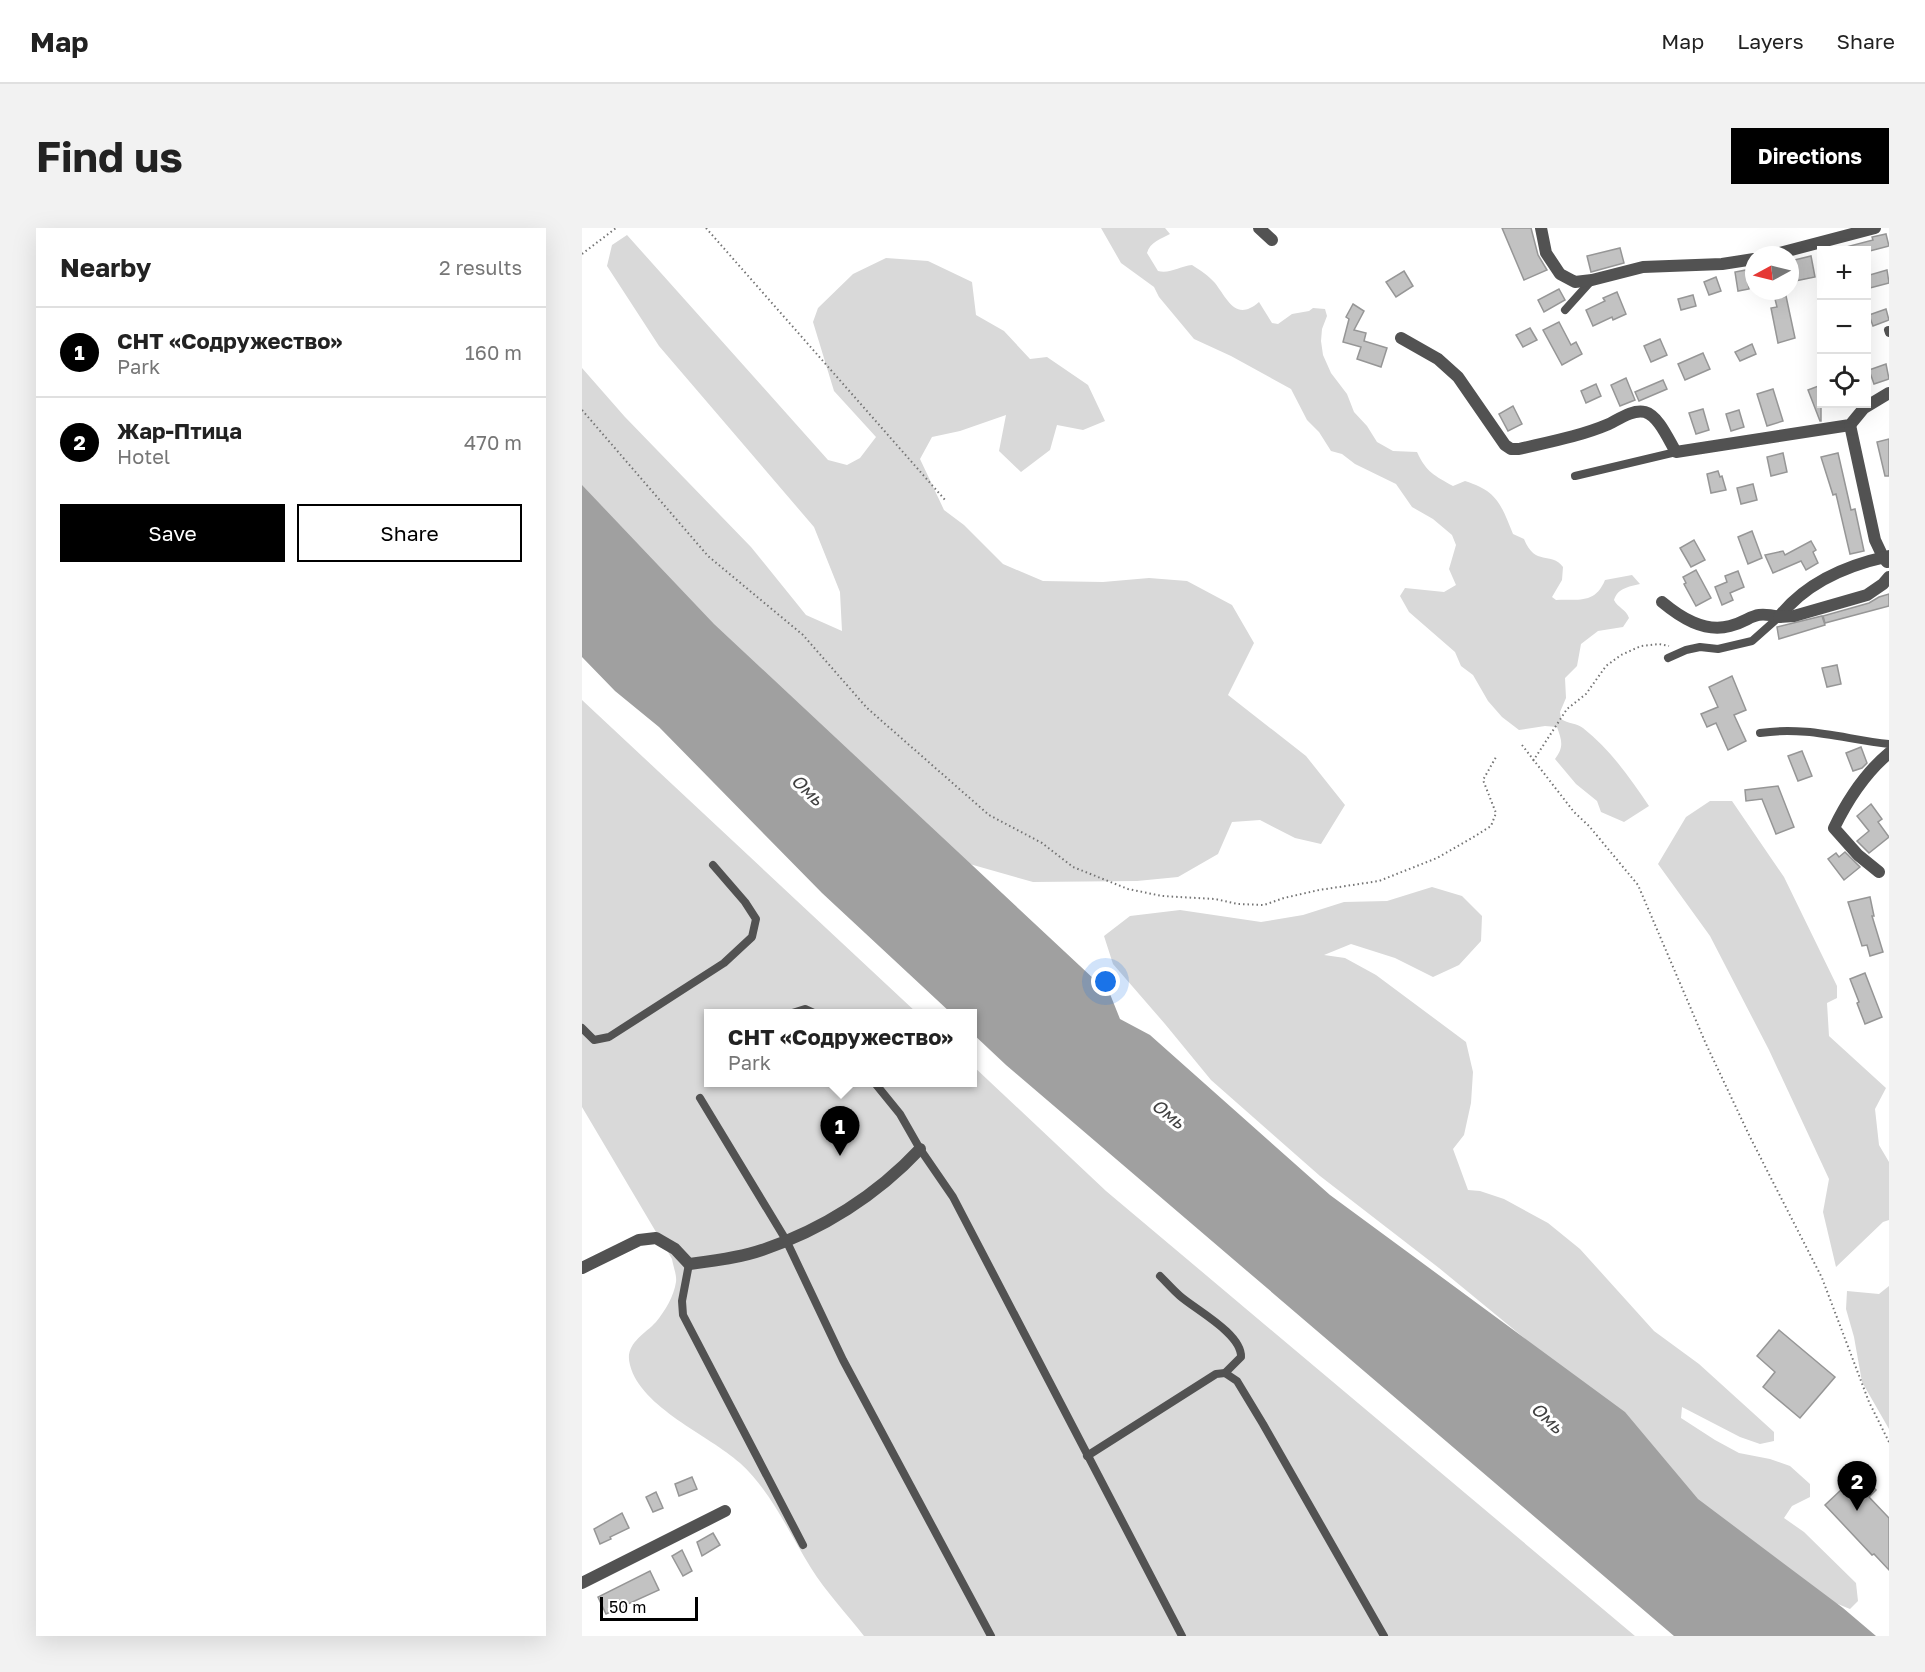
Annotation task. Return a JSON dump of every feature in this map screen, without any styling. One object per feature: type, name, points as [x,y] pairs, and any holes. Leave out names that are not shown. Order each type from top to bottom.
[{"type":"street","points":[[1259,228],[1272,240]]},
{"type":"street","points":[[1541,228],[1546,253],[1560,274],[1575,282],[1643,267],[1722,264],[1745,260]]},
{"type":"street","points":[[1799,248],[1875,228]]},
{"type":"street","points":[[1401,338],[1438,359],[1458,377],[1505,445],[1511,449],[1573,436],[1599,428],[1635,412],[1645,412],[1655,419],[1676,452],[1850,425],[1864,408],[1889,393]]},
{"type":"street","points":[[1779,617],[1791,602],[1809,588],[1843,568],[1887,559],[1875,540],[1850,425]]},
{"type":"street","points":[[1662,602],[1678,615],[1695,624],[1719,628],[1731,626],[1757,614],[1779,617],[1794,616],[1867,595],[1889,577]]},
{"type":"street","points":[[1879,872],[1858,855],[1834,828],[1848,799],[1866,775],[1889,753]]},
{"type":"street","points":[[582,1268],[639,1240],[656,1238],[675,1249],[689,1264],[760,1251],[845,1212],[902,1168],[920,1149]]},
{"type":"street","points":[[582,1583],[725,1511]]},
{"type":"lane","points":[[1565,310],[1592,280]]},
{"type":"lane","points":[[1575,476],[1676,452]]},
{"type":"lane","points":[[1668,658],[1700,647],[1718,649],[1752,641],[1779,617]]},
{"type":"lane","points":[[1760,733],[1783,729],[1800,730],[1889,744]]},
{"type":"lane","points":[[582,1028],[594,1040],[609,1037],[724,963],[752,937],[756,919],[746,902],[713,865]]},
{"type":"lane","points":[[877,1087],[900,1114],[920,1149],[953,1197],[1182,1636]]},
{"type":"lane","points":[[700,1098],[786,1240],[843,1360],[991,1636]]},
{"type":"lane","points":[[689,1264],[682,1301],[683,1315],[803,1545]]},
{"type":"lane","points":[[1087,1456],[1216,1374],[1225,1373],[1241,1357],[1242,1349],[1238,1344],[1179,1296],[1160,1276]]},
{"type":"lane","points":[[1225,1373],[1236,1381],[1263,1424],[1384,1636]]},
{"type":"path","points":[[582,254],[616,228]]},
{"type":"path","points":[[706,228],[946,501]]},
{"type":"path","points":[[582,410],[708,556],[803,635],[867,708],[989,815],[1042,843],[1073,867],[1128,889],[1162,896],[1264,905],[1319,890],[1379,881],[1437,858],[1491,826],[1496,813],[1483,780],[1496,757]]},
{"type":"path","points":[[1533,761],[1567,709],[1586,694],[1606,666],[1621,655],[1641,646],[1659,644],[1686,650]]},
{"type":"path","points":[[1522,745],[1574,812],[1589,826],[1638,885],[1720,1075],[1822,1278],[1869,1402],[1889,1442]]},
{"type":"shaded area","points":[[1101,228],[1165,228],[1170,234],[1153,243],[1147,253],[1158,271],[1192,265],[1213,280],[1229,302],[1238,309],[1251,308],[1259,302],[1272,323],[1278,324],[1292,314],[1313,308],[1325,309],[1327,316],[1322,329],[1321,341],[1323,355],[1331,373],[1347,394],[1354,412],[1377,442],[1393,451],[1417,452],[1432,473],[1453,486],[1465,481],[1491,494],[1505,514],[1513,534],[1524,539],[1533,553],[1558,562],[1563,567],[1562,580],[1552,597],[1556,600],[1586,599],[1601,588],[1605,580],[1632,575],[1640,584],[1621,590],[1614,600],[1629,618],[1623,627],[1598,631],[1581,644],[1577,666],[1565,678],[1566,698],[1560,712],[1561,719],[1581,726],[1602,745],[1649,806],[1624,822],[1601,812],[1597,801],[1576,784],[1555,759],[1561,744],[1557,727],[1545,726],[1519,730],[1502,717],[1488,701],[1473,675],[1461,666],[1455,652],[1409,612],[1400,596],[1405,588],[1444,592],[1456,585],[1449,569],[1456,545],[1452,535],[1433,519],[1412,507],[1396,484],[1355,464],[1342,454],[1331,451],[1319,432],[1307,420],[1291,389],[1231,356],[1194,339],[1159,297],[1154,287],[1121,263]]},
{"type":"shaded area","points":[[627,235],[828,460],[847,465],[860,458],[876,437],[834,391],[813,322],[818,308],[853,274],[886,258],[928,261],[972,282],[976,315],[1004,331],[1030,359],[1047,357],[1088,385],[1105,421],[1083,430],[1057,425],[1050,450],[1021,472],[999,451],[1006,415],[960,431],[932,437],[920,459],[944,510],[964,525],[1003,564],[1043,581],[1103,582],[1149,578],[1187,581],[1232,605],[1254,643],[1228,695],[1306,756],[1345,805],[1321,844],[1295,838],[1260,820],[1232,822],[1218,854],[1178,877],[1137,881],[1033,882],[938,855],[582,495],[582,368],[625,417],[751,547],[806,615],[842,631],[840,592],[814,527],[659,346],[607,266],[612,245]]},
{"type":"shaded area","points":[[582,700],[913,1009],[704,1009],[704,1087],[977,1087],[977,1070],[1106,1191],[1635,1636],[864,1636],[817,1577],[779,1513],[751,1474],[727,1453],[661,1408],[647,1395],[637,1380],[630,1365],[630,1351],[632,1346],[656,1322],[669,1303],[675,1287],[675,1273],[672,1259],[582,1107]]},
{"type":"shaded area","points":[[1710,801],[1732,801],[1784,877],[1837,986],[1837,998],[1827,1003],[1829,1036],[1886,1088],[1875,1109],[1879,1145],[1889,1162],[1889,1220],[1883,1222],[1836,1267],[1823,1212],[1829,1179],[1769,1050],[1710,936],[1658,864],[1686,817]]},
{"type":"shaded area","points":[[1432,887],[1462,896],[1482,916],[1481,941],[1459,965],[1433,977],[1395,958],[1351,944],[1324,955],[1345,958],[1376,975],[1466,1042],[1473,1072],[1471,1103],[1464,1135],[1453,1149],[1468,1190],[1480,1191],[1504,1199],[1548,1223],[1580,1249],[1654,1331],[1699,1364],[1774,1432],[1774,1441],[1760,1444],[1740,1437],[1682,1407],[1681,1418],[1715,1440],[1739,1453],[1770,1459],[1790,1466],[1810,1484],[1810,1497],[1792,1506],[1784,1518],[1804,1532],[1856,1583],[1858,1601],[1850,1609],[1811,1593],[1699,1509],[1580,1384],[1439,1268],[1320,1176],[1211,1080],[1113,964],[1104,936],[1130,916],[1180,910],[1261,922],[1303,915],[1344,902],[1387,901]]},
{"type":"shaded area","points":[[1889,1286],[1889,1429],[1862,1382],[1854,1337],[1846,1309],[1847,1291],[1879,1294]]},
{"type":"water","name":"Омь","points":[[582,485],[714,624],[1110,994],[1120,1019],[1150,1035],[1330,1195],[1625,1412],[1698,1499],[1843,1608],[1876,1636],[1674,1636],[1006,1065],[977,1038],[977,1009],[947,1009],[822,893],[659,727],[615,691],[582,657]]},
{"type":"building","points":[[1502,228],[1531,228],[1538,255],[1547,270],[1524,280]]},
{"type":"building","points":[[1886,234],[1889,246],[1871,251],[1871,246],[1850,246],[1873,240],[1872,237]]},
{"type":"building","points":[[1620,248],[1624,263],[1591,272],[1587,256]]},
{"type":"building","points":[[1811,256],[1815,277],[1799,280],[1799,259]]},
{"type":"building","points":[[1745,270],[1745,290],[1738,291],[1735,272]]},
{"type":"building","points":[[1887,270],[1889,283],[1871,288],[1871,275]]},
{"type":"building","points":[[1404,271],[1413,286],[1396,297],[1386,282]]},
{"type":"building","points":[[1716,277],[1721,291],[1709,295],[1704,282]]},
{"type":"building","points":[[1559,289],[1565,300],[1544,312],[1538,300]]},
{"type":"building","points":[[1617,292],[1626,314],[1613,320],[1612,317],[1593,326],[1586,310],[1605,301],[1603,298]]},
{"type":"building","points":[[1693,295],[1696,306],[1681,310],[1678,299]]},
{"type":"building","points":[[1775,300],[1787,300],[1795,338],[1778,343],[1771,308],[1777,307]]},
{"type":"building","points":[[1353,304],[1364,311],[1354,330],[1366,333],[1364,341],[1387,348],[1381,367],[1357,359],[1361,347],[1343,342],[1349,319],[1346,317]]},
{"type":"building","points":[[1886,309],[1889,320],[1873,326],[1871,314]]},
{"type":"building","points":[[1559,322],[1571,345],[1576,342],[1582,354],[1562,365],[1543,330]]},
{"type":"building","points":[[1530,328],[1537,340],[1523,347],[1516,335]]},
{"type":"building","points":[[1660,339],[1667,355],[1651,362],[1644,346]]},
{"type":"building","points":[[1752,344],[1756,354],[1740,361],[1735,352]]},
{"type":"building","points":[[1703,353],[1710,369],[1685,380],[1678,364]]},
{"type":"building","points":[[1886,364],[1889,379],[1874,384],[1871,369]]},
{"type":"building","points":[[1626,378],[1635,400],[1620,406],[1611,385]]},
{"type":"building","points":[[1663,380],[1667,389],[1639,401],[1635,392]]},
{"type":"building","points":[[1596,384],[1601,396],[1586,403],[1581,391]]},
{"type":"building","points":[[1817,387],[1817,408],[1821,408],[1821,421],[1820,421],[1808,390]]},
{"type":"building","points":[[1773,389],[1783,421],[1767,426],[1757,394]]},
{"type":"building","points":[[1513,406],[1522,424],[1508,431],[1499,414]]},
{"type":"building","points":[[1703,409],[1709,430],[1696,434],[1689,413]]},
{"type":"building","points":[[1739,410],[1744,427],[1731,431],[1726,414]]},
{"type":"building","points":[[1889,439],[1889,476],[1885,476],[1877,442]]},
{"type":"building","points":[[1783,453],[1787,472],[1771,476],[1767,457]]},
{"type":"building","points":[[1838,453],[1851,510],[1855,509],[1864,551],[1850,554],[1836,494],[1833,495],[1821,457]]},
{"type":"building","points":[[1718,471],[1726,490],[1711,493],[1707,474]]},
{"type":"building","points":[[1753,484],[1757,500],[1741,504],[1737,488]]},
{"type":"building","points":[[1752,531],[1762,558],[1748,564],[1738,537]]},
{"type":"building","points":[[1694,540],[1705,560],[1691,567],[1680,548]]},
{"type":"building","points":[[1811,541],[1816,550],[1813,552],[1818,563],[1806,570],[1801,561],[1773,573],[1765,555],[1783,551],[1785,555]]},
{"type":"building","points":[[1696,570],[1711,598],[1696,606],[1684,584],[1686,583],[1683,577]]},
{"type":"building","points":[[1738,571],[1744,587],[1730,593],[1733,600],[1722,605],[1715,587],[1727,582],[1725,576]]},
{"type":"building","points":[[1889,594],[1889,606],[1825,623],[1823,616],[1869,603]]},
{"type":"building","points":[[1822,616],[1825,625],[1779,639],[1777,627]]},
{"type":"building","points":[[1837,665],[1841,684],[1827,687],[1822,668]]},
{"type":"building","points":[[1732,676],[1746,710],[1734,715],[1746,741],[1728,750],[1716,723],[1707,727],[1701,714],[1718,707],[1709,687]]},
{"type":"building","points":[[1861,747],[1867,763],[1862,768],[1853,771],[1846,753]]},
{"type":"building","points":[[1802,751],[1812,776],[1798,781],[1788,756]]},
{"type":"building","points":[[1778,786],[1794,827],[1776,834],[1762,799],[1746,801],[1745,790]]},
{"type":"building","points":[[1871,804],[1882,819],[1878,822],[1889,837],[1869,853],[1857,841],[1869,831],[1857,816]]},
{"type":"building","points":[[1845,852],[1860,867],[1844,880],[1828,859],[1836,853],[1839,857]]},
{"type":"building","points":[[1870,897],[1874,916],[1872,916],[1883,952],[1870,956],[1867,945],[1862,946],[1848,902]]},
{"type":"building","points":[[1865,973],[1882,1017],[1865,1024],[1850,979]]},
{"type":"building","points":[[1779,1330],[1835,1377],[1800,1418],[1763,1387],[1775,1372],[1757,1356]]},
{"type":"building","points":[[1860,1472],[1876,1490],[1869,1497],[1889,1518],[1889,1570],[1825,1505]]},
{"type":"building","points":[[692,1477],[697,1489],[679,1496],[675,1484]]},
{"type":"building","points":[[656,1492],[663,1508],[653,1512],[646,1497]]},
{"type":"building","points":[[622,1513],[629,1528],[600,1544],[594,1529]]},
{"type":"building","points":[[713,1533],[720,1545],[702,1556],[697,1542]]},
{"type":"building","points":[[682,1550],[692,1571],[683,1576],[672,1556]]},
{"type":"building","points":[[650,1571],[659,1590],[606,1614],[598,1597]]},
{"type":"place","name":"СНТ «Содружество»","points":[[840,1156]]},
{"type":"place","name":"Жар-Птица","points":[[1857,1511]]}]
